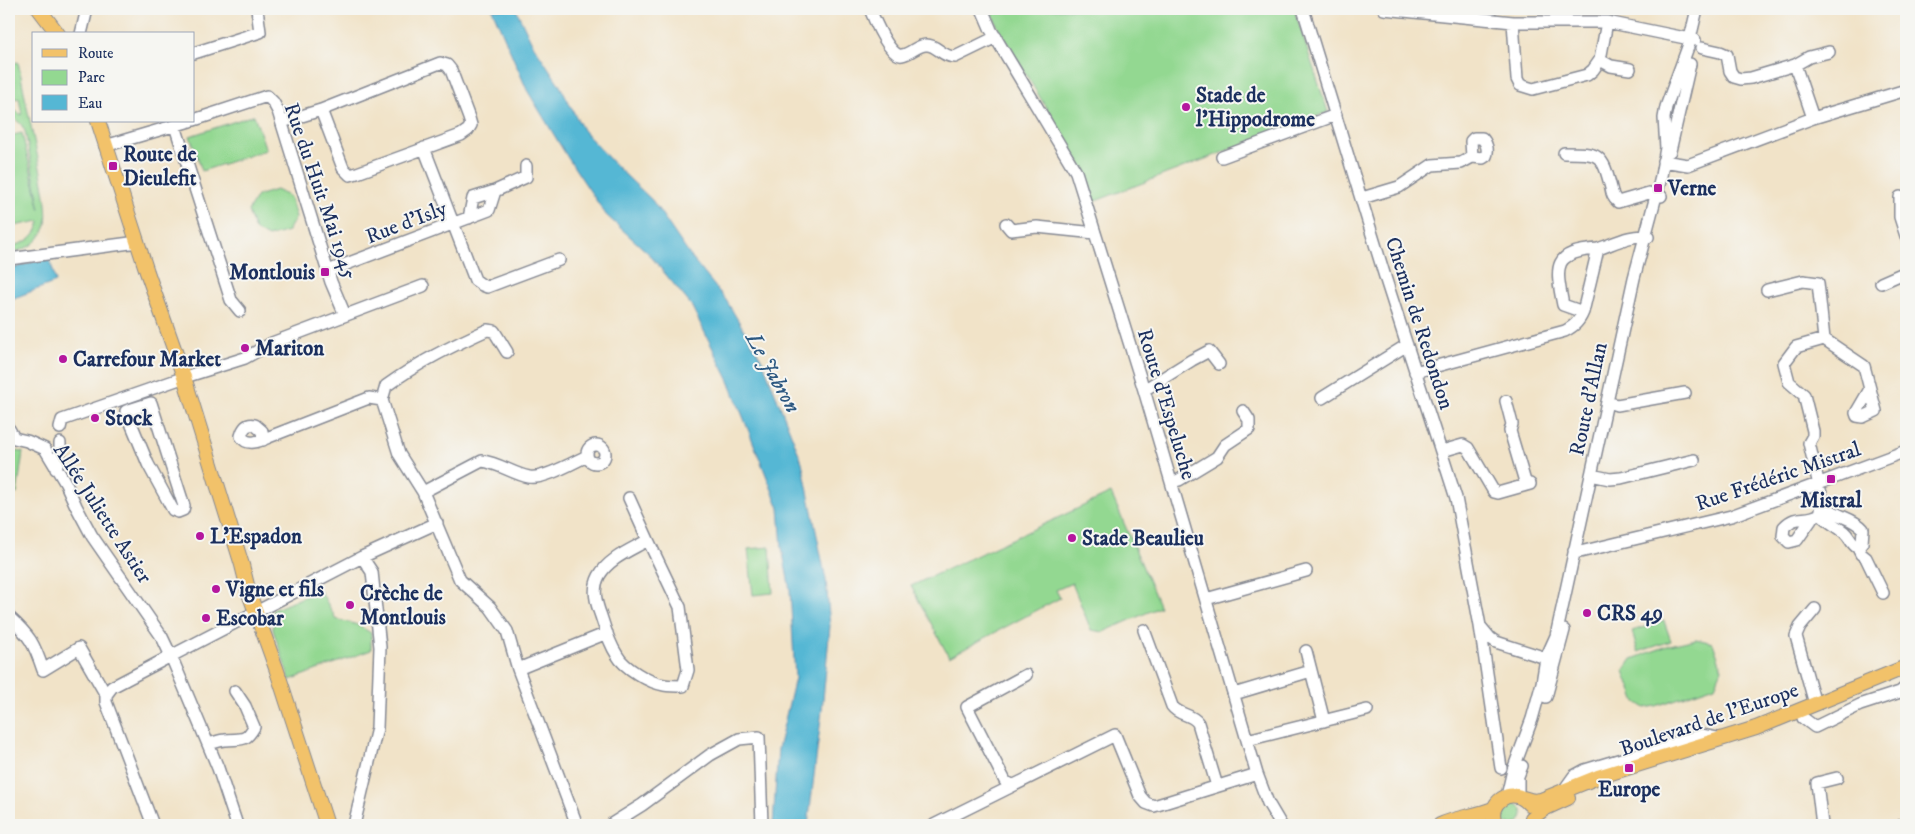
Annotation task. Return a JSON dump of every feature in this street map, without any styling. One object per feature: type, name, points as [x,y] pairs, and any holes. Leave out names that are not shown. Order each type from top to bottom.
[{"type":"main road","points":[[39,9],[57,32]]},
{"type":"main road","points":[[44,9],[58,32]]},
{"type":"main road","points":[[98,122],[109,145]]},
{"type":"main road","points":[[104,122],[122,191],[147,272],[179,362],[180,379],[195,436],[213,475]]},
{"type":"main road","points":[[147,272],[159,327],[201,431],[213,475],[259,611],[327,825]]},
{"type":"main road","name":"Boulevard de l'Europe","points":[[1516,797],[1534,801],[1541,800],[1598,777],[1724,739],[1756,728],[1906,667]]},
{"type":"main road","name":"Boulevard de l'Europe","points":[[1530,822],[1557,803],[1596,787],[1739,744],[1906,676]]},
{"type":"main road","points":[[1496,825],[1493,819],[1493,810],[1498,801],[1516,797],[1530,807],[1530,822]]},
{"type":"main road","points":[[1440,825],[1450,820],[1493,810]]},
{"type":"main road","points":[[1473,825],[1482,825]]},
{"type":"street","points":[[81,32],[87,9]]},
{"type":"street","points":[[195,53],[260,32],[257,9],[259,9]]},
{"type":"street","points":[[870,9],[891,50],[898,55],[902,55],[924,44],[931,45],[948,57],[955,58],[996,37]]},
{"type":"street","name":"Route d'Espeluche","points":[[982,9],[996,37],[1076,172],[1172,482],[1257,774],[1268,804],[1281,825]]},
{"type":"street","name":"Chemin de Redondon","points":[[1303,9],[1414,372],[1442,451],[1456,498],[1480,626],[1500,768]]},
{"type":"street","points":[[1384,9],[1452,12],[1513,22],[1607,22],[1696,42],[1727,55],[1730,72],[1740,80],[1795,65],[1809,57],[1829,52]]},
{"type":"street","name":"Route d'Allan","points":[[1696,42],[1697,9]]},
{"type":"street","name":"Route d'Allan","points":[[1516,797],[1512,770],[1532,719],[1542,683],[1551,660],[1646,242],[1696,42],[1702,9]]},
{"type":"street","points":[[1513,22],[1517,80],[1526,88],[1533,89],[1579,78],[1593,70],[1600,60],[1607,22]]},
{"type":"street","points":[[1600,60],[1611,66],[1630,69]]},
{"type":"street","points":[[282,122],[321,110],[440,63],[447,65],[451,70],[471,125],[468,130],[460,135],[350,175],[343,168],[321,110]]},
{"type":"street","points":[[1795,65],[1814,118]]},
{"type":"street","points":[[1666,161],[1688,164],[1814,118],[1906,90]]},
{"type":"street","name":"Rue du Huit Mai 1945","points":[[195,120],[267,96],[276,106],[328,271],[345,315]]},
{"type":"street","points":[[1222,158],[1336,115]]},
{"type":"street","points":[[109,145],[187,122]]},
{"type":"street","points":[[175,126],[232,300],[240,311]]},
{"type":"street","points":[[424,148],[475,280],[482,286],[487,286],[559,260]]},
{"type":"street","points":[[1564,153],[1595,154],[1605,167],[1612,195],[1618,202],[1649,193],[1658,195]]},
{"type":"street","points":[[1362,198],[1399,187],[1432,165],[1461,163],[1472,157]]},
{"type":"street","name":"Rue d'Isly","points":[[469,218],[473,198],[522,180],[526,177],[526,166]]},
{"type":"street","name":"Rue d'Isly","points":[[328,271],[489,210],[495,191]]},
{"type":"street","points":[[1900,197],[1900,217],[1906,236]]},
{"type":"street","points":[[1006,224],[1011,230],[1036,227],[1095,233]]},
{"type":"street","points":[[1583,312],[1563,305],[1559,267],[1561,260],[1582,250],[1598,248],[1628,239],[1646,242]]},
{"type":"street","points":[[9,259],[138,242]]},
{"type":"street","points":[[1414,372],[1566,331],[1579,321],[1583,312],[1598,248]]},
{"type":"street","points":[[1882,282],[1906,272]]},
{"type":"street","points":[[1767,290],[1803,281],[1818,283],[1824,339],[1864,366],[1870,389]]},
{"type":"street","points":[[60,428],[62,420],[245,358],[272,343],[423,286]]},
{"type":"street","points":[[507,352],[494,331],[487,330],[411,367],[386,386],[382,400],[399,454],[423,492],[460,580],[490,607],[507,631],[518,669],[577,823]]},
{"type":"street","points":[[1824,339],[1796,347],[1784,363],[1789,382],[1804,395],[1813,431],[1810,444],[1823,502],[1829,510],[1857,523],[1863,529],[1862,543],[1858,548]]},
{"type":"street","points":[[1322,398],[1407,346]]},
{"type":"street","points":[[1144,390],[1209,351],[1219,364]]},
{"type":"street","points":[[1610,403],[1617,405],[1686,393]]},
{"type":"street","points":[[134,395],[137,408]]},
{"type":"street","points":[[262,440],[369,398],[382,400]]},
{"type":"street","points":[[1442,451],[1463,445],[1468,448],[1494,492],[1528,484],[1510,431],[1512,424],[1506,401]]},
{"type":"street","points":[[151,403],[168,456],[184,506],[183,510],[178,512],[173,510],[148,464],[126,411],[151,403]]},
{"type":"street","points":[[1172,482],[1179,480],[1217,457],[1226,445],[1250,429],[1249,420],[1243,411]]},
{"type":"street","name":"Allée Juliette Astier","points":[[10,435],[27,440],[45,449],[66,484],[92,536],[162,637],[208,744],[237,825]]},
{"type":"street","points":[[56,469],[60,443]]},
{"type":"street","name":"Rue Frédéric Mistral","points":[[1577,551],[1731,516],[1906,451]]},
{"type":"street","points":[[148,464],[168,456]]},
{"type":"street","points":[[423,492],[482,461],[492,462],[530,478],[540,476],[587,456]]},
{"type":"street","points":[[1594,476],[1610,479],[1621,478],[1694,460]]},
{"type":"street","points":[[629,498],[680,607],[688,670],[683,686],[663,685],[647,679],[632,670],[617,657],[596,601],[595,589],[598,578],[605,567],[648,540]]},
{"type":"street","points":[[1823,502],[1815,517],[1843,531],[1852,544],[1866,558],[1883,593]]},
{"type":"street","points":[[106,695],[112,687],[171,656],[362,557],[437,523]]},
{"type":"street","points":[[354,825],[377,728],[380,647],[372,572],[362,557]]},
{"type":"street","points":[[1206,599],[1306,571]]},
{"type":"street","points":[[1815,609],[1800,626],[1796,636],[1815,704]]},
{"type":"street","points":[[9,617],[24,631],[35,647],[43,670],[79,648],[106,695],[106,702],[154,825]]},
{"type":"street","points":[[1480,626],[1496,642],[1551,660]]},
{"type":"street","points":[[1144,630],[1172,706],[1176,712],[1192,717],[1198,723],[1217,786]]},
{"type":"street","points":[[518,669],[607,633]]},
{"type":"street","points":[[1484,652],[1494,646],[1496,642]]},
{"type":"street","points":[[1306,651],[1324,720]]},
{"type":"street","points":[[1234,694],[1311,672]]},
{"type":"street","points":[[1012,785],[1005,781],[967,707],[1026,675]]},
{"type":"street","points":[[1803,718],[1815,727],[1860,705],[1900,692],[1906,687]]},
{"type":"street","points":[[208,744],[225,740],[238,741],[249,735],[254,727],[245,706],[235,691]]},
{"type":"street","points":[[1247,740],[1367,710]]},
{"type":"street","points":[[934,825],[1115,735],[1137,789],[1146,803],[1154,806],[1257,774]]},
{"type":"street","points":[[610,825],[642,805],[710,755],[739,739],[759,737],[762,825]]},
{"type":"street","points":[[1822,825],[1817,783],[1837,778]]},
{"type":"street","points":[[1902,825],[1906,823]]},
{"type":"green space","name":"Stade de l'Hippodrome","points":[[990,9],[1294,9],[1328,112],[1093,202],[1084,170],[999,30]]},
{"type":"green space","points":[[18,62],[45,194],[47,219],[45,228],[39,238],[30,246],[9,253],[9,246],[25,242],[33,236],[40,221],[9,227],[9,136],[22,133],[40,210],[25,131],[21,124],[9,114],[9,107],[22,115],[19,98],[9,100],[9,64]]},
{"type":"green space","points":[[254,115],[266,150],[202,171],[190,136]]},
{"type":"green space","points":[[276,190],[290,197],[296,217],[288,231],[268,237],[255,230],[248,211],[257,196]]},
{"type":"green space","points":[[9,450],[23,452],[17,494],[9,493]]},
{"type":"green space","name":"Stade Beaulieu","points":[[1111,493],[1160,607],[1103,632],[1091,630],[1072,583],[1056,590],[1060,598],[949,657],[911,586]]},
{"type":"green space","points":[[770,547],[773,593],[753,595],[748,549]]},
{"type":"green space","points":[[320,590],[336,619],[358,625],[371,633],[371,650],[290,680],[273,630],[273,610]]},
{"type":"green space","points":[[1664,621],[1671,641],[1638,652],[1632,631]]},
{"type":"green space","points":[[1696,639],[1713,643],[1722,669],[1715,686],[1656,706],[1645,708],[1636,702],[1624,671],[1632,659],[1670,645]]},
{"type":"green space","points":[[1508,803],[1516,803],[1523,810],[1523,818],[1516,825],[1508,825],[1501,818],[1501,810]]},
{"type":"water","points":[[492,9],[516,9],[532,43],[559,84],[583,130],[614,164],[652,200],[691,257],[726,300],[763,362],[802,462],[826,580],[830,626],[808,825],[773,825],[778,749],[795,678],[790,590],[782,548],[779,508],[729,381],[691,305],[648,253],[606,215],[568,158],[527,90]]},
{"type":"water","points":[[49,256],[56,282],[9,300],[9,270]]},
{"type":"place","name":"Stade de l'Hippodrome","points":[[1186,107]]},
{"type":"place","name":"Route de Dieulefit","points":[[113,166]]},
{"type":"place","name":"Verne","points":[[1658,188]]},
{"type":"place","name":"Montlouis","points":[[325,272]]},
{"type":"place","name":"Mariton","points":[[245,348]]},
{"type":"place","name":"Carrefour Market","points":[[63,359]]},
{"type":"place","name":"Stock","points":[[95,418]]},
{"type":"place","name":"Mistral","points":[[1831,479]]},
{"type":"place","name":"L'Espadon","points":[[200,536]]},
{"type":"place","name":"Stade Beaulieu","points":[[1072,538]]},
{"type":"place","name":"Vigne et fils","points":[[216,589]]},
{"type":"place","name":"Crèche de Montlouis","points":[[350,605]]},
{"type":"place","name":"CRS 49","points":[[1587,613]]},
{"type":"place","name":"Escobar","points":[[206,618]]},
{"type":"place","name":"Europe","points":[[1629,768]]},
{"type":"water label","name":"Le Jabron","points":[[774,372]]}]
